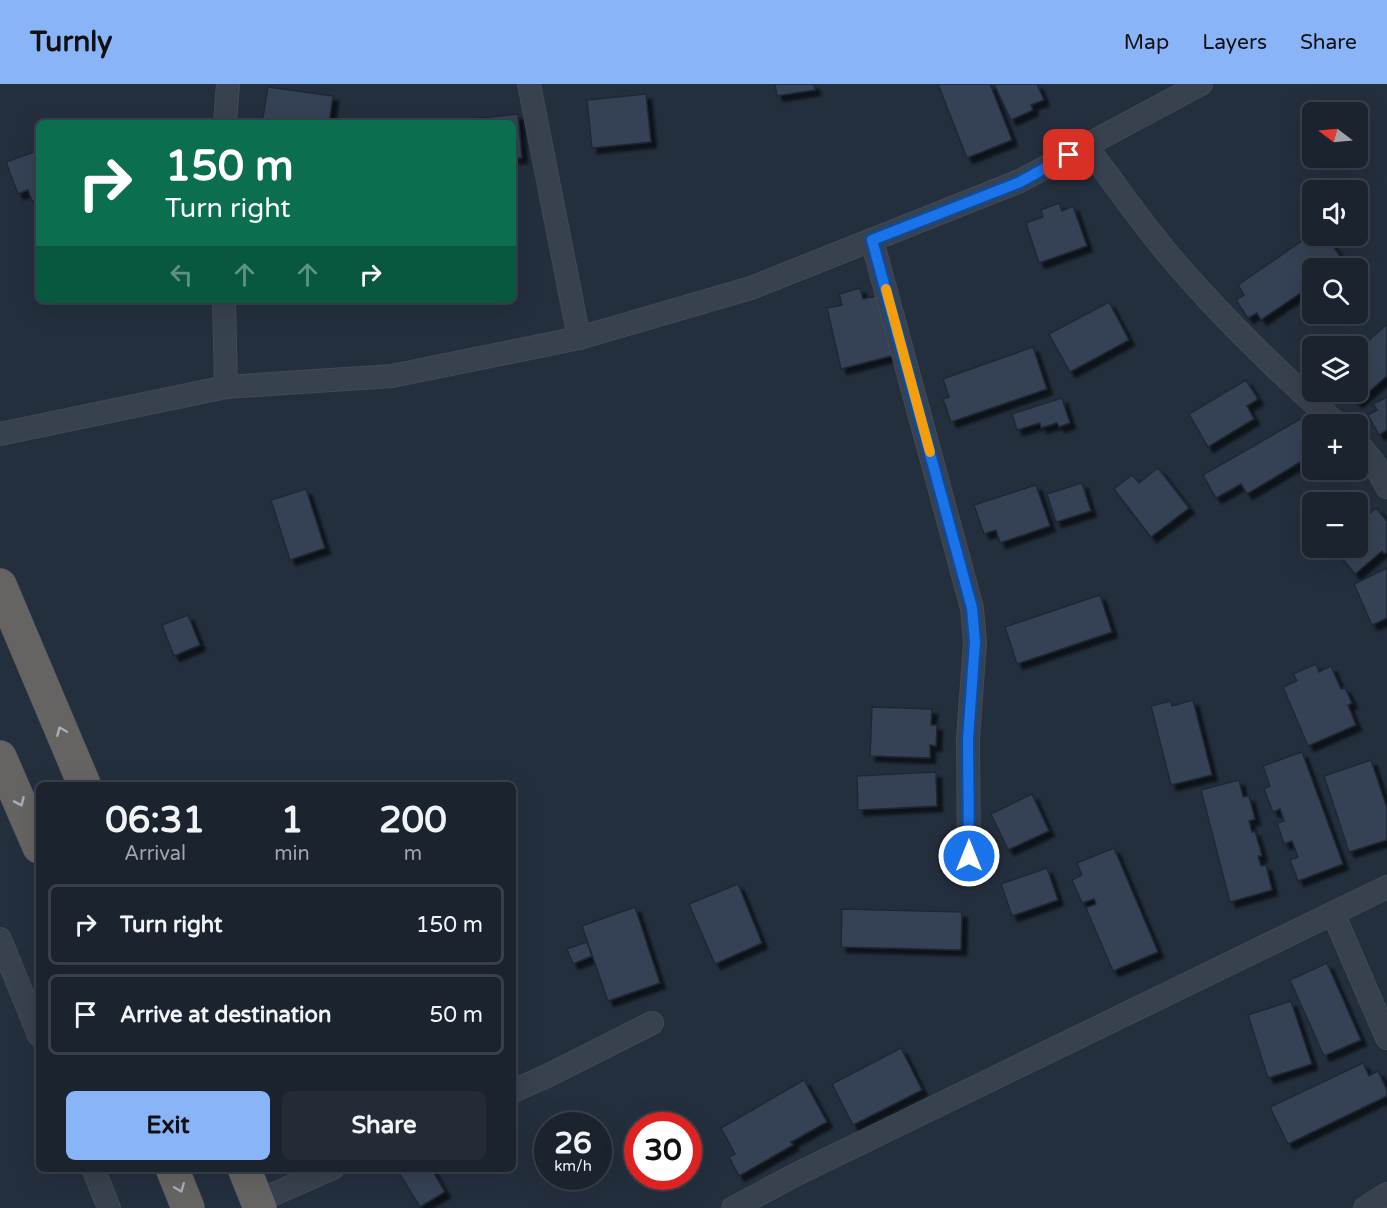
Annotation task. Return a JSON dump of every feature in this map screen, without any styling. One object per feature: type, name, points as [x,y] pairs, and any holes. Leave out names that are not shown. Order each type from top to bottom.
[{"type":"highway","points":[[0,585],[83,782]]},
{"type":"highway","points":[[0,757],[36,840]]},
{"type":"highway","points":[[174,1172],[188,1208]]},
{"type":"highway","points":[[246,1172],[259,1205]]},
{"type":"street","points":[[225,120],[228,84]]},
{"type":"street","points":[[529,84],[579,338]]},
{"type":"street","points":[[0,434],[226,387],[392,376],[579,338],[750,288],[1020,182],[1201,84]]},
{"type":"street","points":[[1086,146],[1164,248],[1254,347],[1326,414]]},
{"type":"street","points":[[872,240],[972,608],[975,642],[968,739],[969,856]]},
{"type":"street","points":[[224,303],[226,387]]},
{"type":"street","points":[[1368,456],[1387,487]]},
{"type":"street","points":[[733,1208],[820,1163],[1387,887]]},
{"type":"street","points":[[1333,913],[1387,1038]]},
{"type":"street","points":[[0,939],[36,1028]]},
{"type":"street","points":[[516,1090],[652,1023]]},
{"type":"street","points":[[95,1172],[109,1208]]},
{"type":"street","points":[[259,1205],[325,1172]]},
{"type":"street","points":[[1365,1208],[1387,1194]]},
{"type":"building","points":[[775,84],[814,84],[815,90],[777,96]]},
{"type":"building","points":[[938,84],[990,84],[1012,140],[967,158]]},
{"type":"building","points":[[994,84],[1037,84],[1044,100],[1031,105],[1033,110],[1011,120]]},
{"type":"building","points":[[268,87],[333,96],[329,120],[262,120]]},
{"type":"building","points":[[646,94],[651,142],[592,148],[587,100]]},
{"type":"building","points":[[518,114],[522,158],[516,158],[516,120],[460,120]]},
{"type":"building","points":[[36,151],[36,200],[32,201],[28,190],[18,194],[6,162]]},
{"type":"building","points":[[1059,203],[1062,211],[1073,206],[1087,246],[1039,263],[1026,223],[1043,217],[1041,210]]},
{"type":"building","points":[[1302,241],[1302,246],[1333,246],[1341,258],[1302,258],[1302,292],[1261,320],[1257,313],[1248,318],[1236,300],[1244,295],[1238,285]]},
{"type":"building","points":[[860,288],[863,299],[880,295],[895,355],[841,369],[827,308],[842,305],[839,294]]},
{"type":"building","points":[[1109,302],[1129,340],[1070,372],[1049,334]]},
{"type":"building","points":[[1387,324],[1387,376],[1368,392],[1368,341]]},
{"type":"building","points":[[1033,347],[1047,389],[951,422],[943,399],[949,397],[943,379]]},
{"type":"building","points":[[1246,380],[1258,399],[1247,406],[1254,419],[1208,447],[1189,414]]},
{"type":"building","points":[[1387,397],[1387,430],[1379,435],[1368,415],[1377,410],[1373,404]]},
{"type":"building","points":[[1062,398],[1070,423],[1059,427],[1057,423],[1041,428],[1040,423],[1017,430],[1012,414]]},
{"type":"building","points":[[1302,418],[1302,461],[1247,494],[1241,484],[1216,498],[1203,475]]},
{"type":"building","points":[[1158,468],[1189,508],[1151,537],[1114,489],[1132,475],[1139,483]]},
{"type":"building","points":[[1082,483],[1091,511],[1056,522],[1047,494]]},
{"type":"building","points":[[1036,485],[1050,526],[1000,543],[996,530],[984,534],[974,505]]},
{"type":"building","points":[[306,489],[325,548],[290,560],[271,500]]},
{"type":"building","points":[[1376,508],[1387,521],[1387,552],[1384,554],[1382,551],[1355,574],[1342,558],[1368,558],[1368,515]]},
{"type":"building","points":[[1387,568],[1387,618],[1372,625],[1354,584]]},
{"type":"building","points":[[1100,595],[1112,632],[1017,664],[1005,627]]},
{"type":"building","points":[[188,615],[200,645],[174,656],[162,625]]},
{"type":"building","points":[[1316,664],[1319,672],[1331,666],[1341,689],[1345,688],[1352,703],[1348,705],[1356,725],[1308,746],[1283,687],[1297,681],[1293,674]]},
{"type":"building","points":[[1193,700],[1212,775],[1171,785],[1151,706],[1171,701],[1172,706]]},
{"type":"building","points":[[872,707],[932,709],[931,725],[937,725],[936,746],[930,745],[930,758],[870,756]]},
{"type":"building","points":[[1302,752],[1343,864],[1298,881],[1290,860],[1298,857],[1292,841],[1284,844],[1277,823],[1284,821],[1280,809],[1273,812],[1264,789],[1270,786],[1263,766]]},
{"type":"building","points":[[1371,760],[1387,808],[1387,840],[1349,852],[1324,776]]},
{"type":"building","points":[[936,772],[937,806],[858,810],[857,776]]},
{"type":"building","points":[[1239,780],[1243,797],[1249,796],[1255,819],[1249,821],[1252,832],[1255,831],[1262,856],[1258,856],[1261,866],[1266,865],[1272,890],[1230,902],[1201,790]]},
{"type":"building","points":[[1032,794],[1049,831],[1008,850],[991,814]]},
{"type":"building","points":[[1114,848],[1158,952],[1113,971],[1086,908],[1096,904],[1094,899],[1082,903],[1072,880],[1082,875],[1077,863]]},
{"type":"building","points":[[1047,868],[1058,900],[1012,916],[1001,884]]},
{"type":"building","points":[[738,884],[762,943],[715,964],[689,904]]},
{"type":"building","points":[[635,907],[660,983],[608,1001],[582,926]]},
{"type":"building","points":[[842,909],[962,912],[961,950],[841,947]]},
{"type":"building","points":[[587,942],[592,956],[573,964],[567,949]]},
{"type":"building","points":[[1327,963],[1361,1040],[1324,1056],[1290,980]]},
{"type":"building","points":[[1291,1001],[1312,1064],[1268,1078],[1248,1015]]},
{"type":"building","points":[[901,1048],[922,1090],[853,1125],[832,1084]]},
{"type":"building","points":[[1363,1063],[1369,1076],[1378,1071],[1387,1090],[1387,1096],[1288,1144],[1270,1107]]},
{"type":"building","points":[[804,1080],[827,1122],[791,1142],[793,1145],[739,1176],[729,1157],[735,1154],[721,1128]]},
{"type":"building","points":[[398,1172],[433,1172],[445,1192],[420,1207]]},
{"type":"slow traffic","points":[[886,289],[930,452]]},
{"type":"route","points":[[969,856],[968,739],[975,642],[972,608],[872,240],[1020,182],[1069,155]]}]
